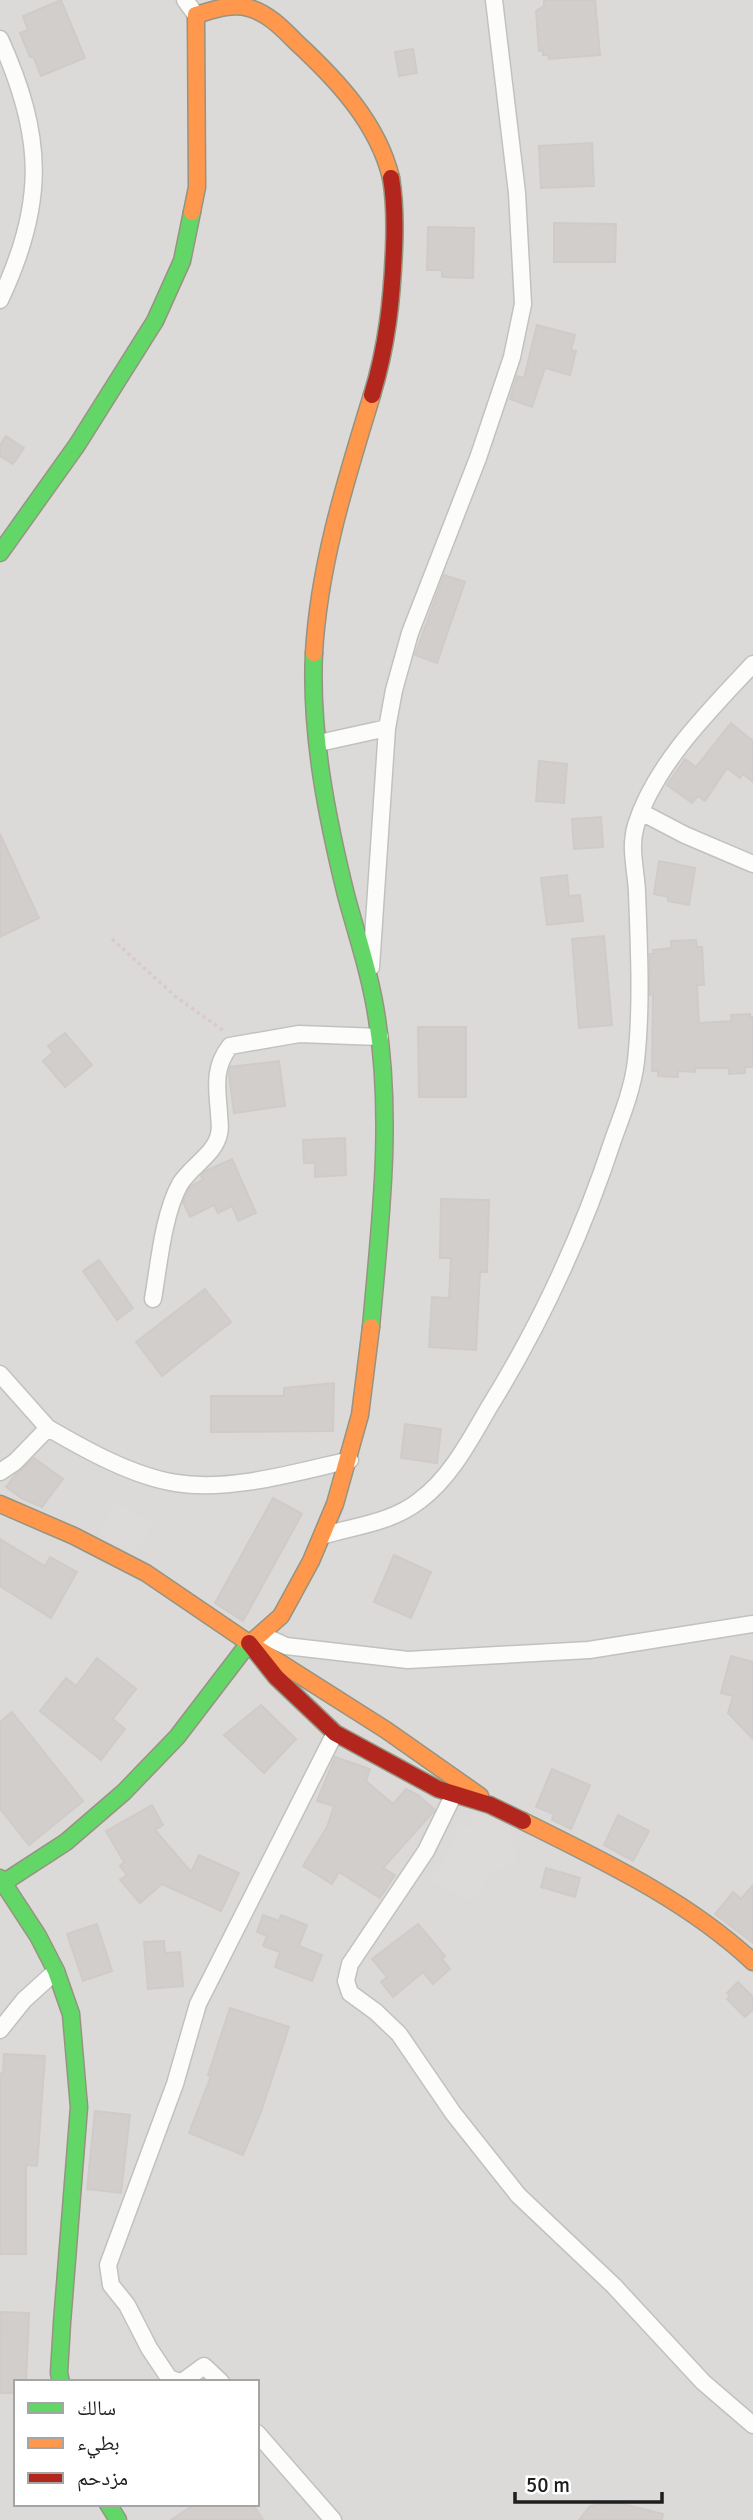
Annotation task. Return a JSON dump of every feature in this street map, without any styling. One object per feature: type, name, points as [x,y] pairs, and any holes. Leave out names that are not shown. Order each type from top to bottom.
[{"type":"street","points":[[0,553],[77,445],[155,321],[182,261],[197,187],[197,15],[185,0]]},
{"type":"street","points":[[61,2380],[62,2323],[79,2108],[71,2014],[56,1971],[38,1936],[1,1881],[32,1867],[108,1807],[144,1773],[203,1707],[256,1639],[279,1619],[325,1535],[350,1460],[365,1387],[383,1184],[385,1113],[380,1037],[370,983],[341,872],[319,743],[314,657],[319,597],[347,475],[385,348],[393,265],[395,198],[383,153],[356,107],[323,68],[283,29],[254,3],[220,0],[197,15]]},
{"type":"street","points":[[370,983],[387,728],[394,690],[410,634],[478,458],[512,357],[523,304],[517,193],[494,0]]},
{"type":"street","points":[[0,39],[18,79],[34,147],[34,199],[23,241],[0,300]]},
{"type":"street","points":[[325,1535],[400,1513],[418,1502],[436,1485],[461,1455],[521,1355],[563,1270],[606,1163],[636,1065],[639,978],[632,840],[641,812],[659,773],[753,664]]},
{"type":"street","points":[[319,743],[387,728]]},
{"type":"street","points":[[641,812],[685,835],[753,864]]},
{"type":"street","points":[[153,1299],[163,1241],[178,1187],[193,1167],[217,1144],[220,1130],[216,1074],[230,1046],[299,1034],[380,1037]]},
{"type":"street","points":[[0,1374],[48,1428],[126,1468],[176,1483],[222,1485],[350,1460]]},
{"type":"street","points":[[0,1472],[15,1462],[48,1428]]},
{"type":"street","points":[[0,1504],[74,1536],[146,1573],[256,1639],[490,1805]]},
{"type":"street","points":[[256,1639],[293,1647],[408,1660],[589,1650],[753,1624]]},
{"type":"street","points":[[256,1639],[276,1677],[335,1733],[417,1779],[490,1805],[594,1856],[667,1896],[737,1947],[753,1962]]},
{"type":"street","points":[[175,2380],[169,2378],[149,2348],[127,2305],[111,2285],[108,2265],[175,2084],[198,2004],[335,1733]]},
{"type":"street","points":[[454,1794],[426,1851],[350,1964],[346,1976],[348,1987],[355,1997],[399,2034],[453,2113],[528,2206],[607,2280],[703,2382],[753,2425]]},
{"type":"street","points":[[0,2030],[24,2000],[56,1971]]},
{"type":"street","points":[[184,2380],[204,2366],[219,2380]]},
{"type":"street","points":[[259,2435],[333,2520]]},
{"type":"path","points":[[112,939],[176,997],[240,1043]]},
{"type":"shaded area","points":[[0,0],[753,0],[753,2520],[0,2520]]},
{"type":"shaded area","points":[[117,1502],[152,1524],[133,1554],[98,1533]]},
{"type":"shaded area","points":[[473,1813],[510,1822],[515,1861],[491,1873],[471,1901],[431,1880],[452,1847],[458,1825],[469,1828]]},
{"type":"building","points":[[61,0],[85,58],[41,76],[20,33],[28,30],[23,16]]},
{"type":"building","points":[[544,0],[595,0],[600,55],[549,59],[548,55],[543,55],[543,50],[539,51],[536,11],[544,6]]},
{"type":"building","points":[[413,49],[417,73],[399,76],[395,52]]},
{"type":"building","points":[[592,143],[594,186],[541,188],[539,146]]},
{"type":"building","points":[[554,223],[616,224],[615,262],[554,262]]},
{"type":"building","points":[[428,227],[474,228],[473,278],[442,277],[442,270],[427,270]]},
{"type":"building","points":[[537,325],[575,335],[571,350],[576,351],[570,375],[545,368],[532,407],[510,399],[517,376],[524,378]]},
{"type":"building","points":[[6,436],[24,448],[13,464],[0,456],[0,445]]},
{"type":"building","points":[[444,575],[465,582],[437,663],[415,655]]},
{"type":"building","points":[[731,723],[753,741],[753,782],[743,774],[740,778],[727,768],[705,801],[698,796],[692,803],[667,785],[685,759],[696,767]]},
{"type":"building","points":[[539,761],[567,764],[564,803],[536,801]]},
{"type":"building","points":[[601,817],[603,847],[574,849],[572,819]]},
{"type":"building","points":[[0,834],[39,918],[0,937]]},
{"type":"building","points":[[659,861],[695,868],[689,905],[668,901],[668,897],[654,894]]},
{"type":"building","points":[[567,875],[569,896],[580,895],[583,921],[547,925],[541,878]]},
{"type":"building","points":[[604,936],[612,1025],[579,1028],[572,939]]},
{"type":"building","points":[[696,940],[697,947],[702,947],[704,985],[697,985],[699,1023],[732,1021],[731,1015],[750,1014],[750,1017],[753,1017],[753,1067],[745,1067],[745,1073],[729,1074],[729,1068],[695,1068],[695,1072],[678,1071],[678,1077],[658,1076],[658,1071],[652,1071],[653,994],[650,995],[650,954],[654,954],[653,950],[671,948],[671,941]]},
{"type":"building","points":[[418,1027],[466,1027],[466,1097],[419,1097]]},
{"type":"building","points":[[65,1033],[92,1065],[65,1087],[43,1061],[53,1052],[48,1046]]},
{"type":"building","points":[[279,1061],[285,1106],[234,1113],[230,1067]]},
{"type":"building","points":[[345,1138],[346,1175],[315,1177],[315,1163],[304,1163],[303,1140]]},
{"type":"building","points":[[232,1159],[256,1213],[238,1221],[232,1206],[218,1213],[214,1205],[190,1217],[183,1202],[189,1189],[203,1180],[201,1176],[205,1171]]},
{"type":"building","points":[[441,1199],[489,1200],[487,1272],[480,1272],[476,1350],[429,1347],[432,1297],[449,1298],[451,1258],[440,1258]]},
{"type":"building","points":[[99,1260],[133,1308],[117,1320],[83,1271]]},
{"type":"building","points":[[205,1289],[231,1322],[162,1376],[136,1342]]},
{"type":"building","points":[[334,1383],[333,1431],[211,1432],[211,1396],[284,1396],[284,1388]]},
{"type":"building","points":[[405,1424],[441,1429],[437,1463],[401,1458]]},
{"type":"building","points":[[34,1458],[63,1479],[42,1507],[23,1499],[6,1487]]},
{"type":"building","points":[[273,1498],[302,1514],[243,1621],[215,1603]]},
{"type":"building","points":[[0,1539],[45,1566],[50,1557],[77,1572],[51,1618],[0,1586]]},
{"type":"building","points":[[394,1555],[431,1572],[411,1618],[374,1602]]},
{"type":"building","points":[[731,1656],[753,1662],[753,1739],[728,1713],[733,1696],[721,1693]]},
{"type":"building","points":[[97,1658],[136,1689],[113,1719],[125,1729],[101,1760],[40,1711],[66,1678],[76,1686]]},
{"type":"building","points":[[261,1705],[296,1739],[264,1773],[224,1735]]},
{"type":"building","points":[[12,1712],[83,1801],[29,1845],[0,1809],[0,1722]]},
{"type":"building","points":[[335,1757],[370,1769],[366,1781],[393,1804],[406,1789],[418,1795],[435,1810],[383,1868],[395,1875],[380,1898],[339,1872],[332,1884],[303,1866],[327,1827],[334,1806],[317,1801]]},
{"type":"building","points":[[552,1769],[590,1785],[571,1829],[552,1820],[554,1814],[536,1807]]},
{"type":"building","points":[[152,1805],[163,1825],[155,1830],[191,1872],[199,1855],[239,1873],[221,1911],[162,1884],[140,1903],[120,1880],[127,1875],[120,1866],[124,1862],[106,1831]]},
{"type":"building","points":[[618,1815],[649,1831],[633,1861],[604,1845]]},
{"type":"building","points":[[546,1868],[580,1878],[575,1897],[541,1887]]},
{"type":"building","points":[[753,1885],[753,1943],[715,1914],[733,1892],[741,1899]]},
{"type":"building","points":[[263,1915],[279,1921],[281,1915],[307,1925],[299,1946],[322,1955],[312,1981],[275,1967],[280,1952],[263,1946],[267,1936],[257,1932]]},
{"type":"building","points":[[97,1924],[112,1971],[83,1981],[67,1934]]},
{"type":"building","points":[[418,1924],[445,1956],[442,1959],[450,1969],[433,1984],[423,1972],[393,1997],[381,1982],[387,1977],[372,1959]]},
{"type":"building","points":[[164,1941],[165,1953],[180,1952],[183,1986],[148,1989],[144,1942]]},
{"type":"building","points":[[738,1982],[753,1997],[753,2009],[745,2017],[727,1999],[730,1996],[727,1993]]},
{"type":"building","points":[[230,2008],[289,2027],[261,2112],[243,2155],[189,2133],[211,2076],[208,2075]]},
{"type":"building","points":[[4,2054],[45,2056],[37,2166],[26,2165],[26,2254],[0,2254],[0,2073],[3,2074]]},
{"type":"building","points":[[95,2111],[130,2115],[121,2193],[87,2189]]},
{"type":"building","points":[[1,2312],[29,2313],[26,2380],[14,2380],[14,2393],[0,2393]]},
{"type":"building","points":[[615,2502],[663,2514],[662,2520],[579,2520],[590,2506]]},
{"type":"building","points":[[192,2506],[254,2506],[263,2520],[171,2520]]},
{"type":"traffic: fast","points":[[0,553],[77,445],[155,321],[182,261],[192,212]]},
{"type":"traffic: fast","points":[[314,653],[317,744],[326,806],[371,988],[382,1057],[385,1134],[371,1327]]},
{"type":"traffic: fast","points":[[3,1883],[66,1842],[124,1792],[177,1737],[255,1639]]},
{"type":"traffic: fast","points":[[0,1878],[38,1936],[56,1971],[71,2014],[79,2107],[62,2323],[61,2380]]},
{"type":"traffic: fast","points":[[109,2506],[118,2520]]},
{"type":"traffic: slow","points":[[192,212],[197,187],[196,15],[222,8],[236,6],[263,14],[326,71],[366,121],[385,158],[391,178]]},
{"type":"traffic: slow","points":[[314,653],[328,555],[372,395]]},
{"type":"traffic: slow","points":[[255,1639],[281,1616],[311,1561],[335,1504],[360,1415],[371,1327]]},
{"type":"traffic: slow","points":[[0,1504],[74,1536],[146,1573],[249,1643],[386,1730],[480,1796]]},
{"type":"traffic: slow","points":[[523,1821],[643,1883],[700,1919],[753,1962]]},
{"type":"traffic: jam","points":[[372,395],[385,341],[392,286],[395,222],[391,178]]},
{"type":"traffic: jam","points":[[249,1643],[276,1677],[335,1733],[438,1789],[490,1805],[523,1821]]}]
